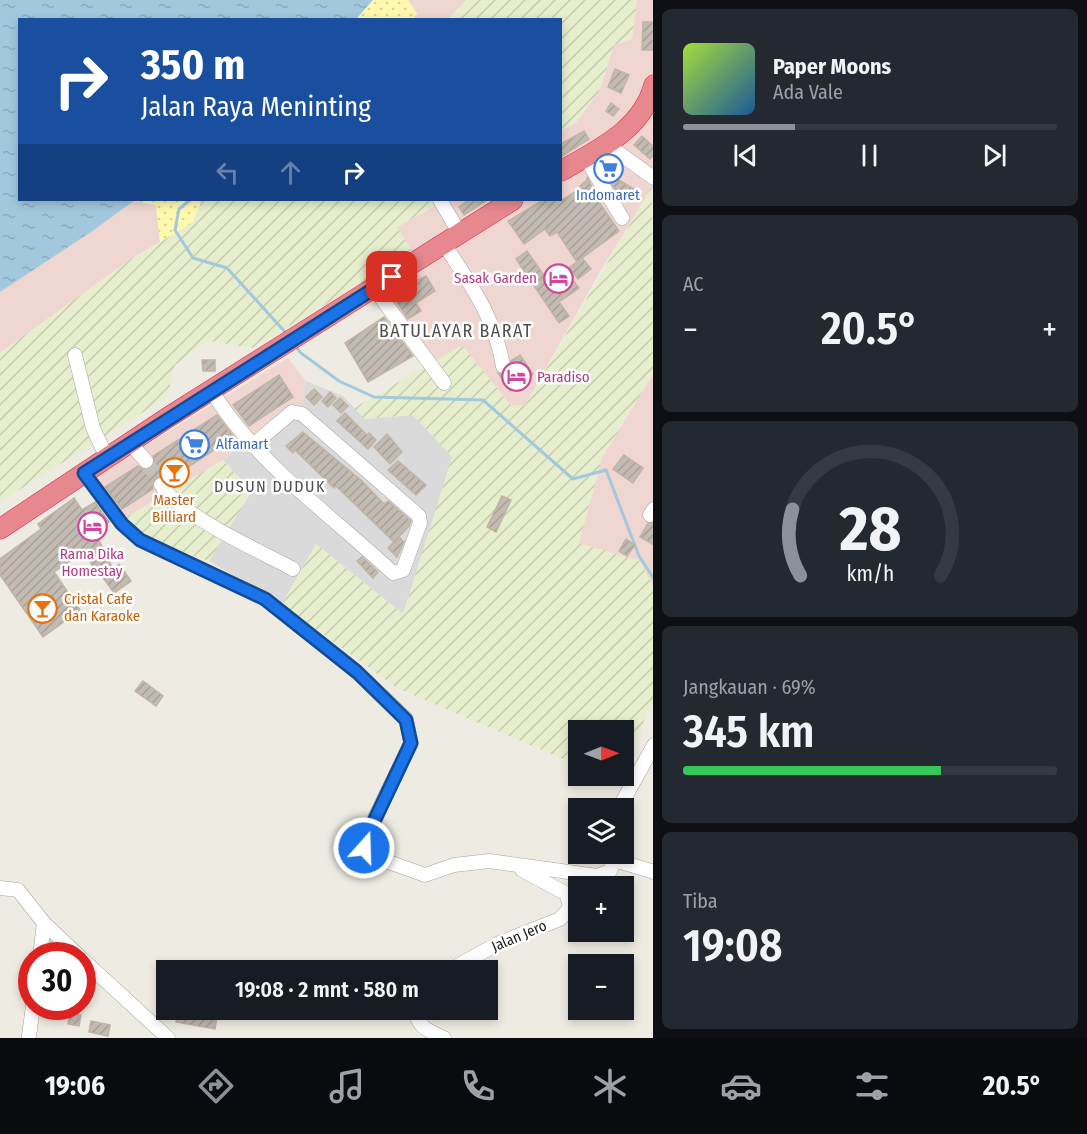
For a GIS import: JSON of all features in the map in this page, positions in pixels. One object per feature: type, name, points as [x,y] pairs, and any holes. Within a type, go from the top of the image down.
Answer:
[{"type":"highway","points":[[562,170],[606,144],[639,118],[653,88]]},
{"type":"highway","points":[[0,529],[211,390],[511,201]]},
{"type":"street","points":[[606,144],[653,177]]},
{"type":"street","points":[[585,157],[622,218]]},
{"type":"street","points":[[440,201],[452,239],[488,313],[499,342],[503,366]]},
{"type":"street","points":[[374,288],[444,382]]},
{"type":"street","points":[[75,355],[93,428],[107,458]]},
{"type":"street","points":[[211,390],[228,418],[252,446],[393,573],[400,574],[420,523],[419,516],[302,414],[292,412],[252,446]]},
{"type":"street","points":[[130,443],[146,461]]},
{"type":"street","points":[[84,473],[122,524],[140,540],[265,599],[357,672],[406,720],[411,743],[368,834],[364,848],[369,855],[425,875],[454,865],[489,861],[597,876],[610,871],[612,864]]},
{"type":"street","points":[[161,485],[178,503],[197,516],[293,569]]},
{"type":"street","points":[[625,798],[653,747]]},
{"type":"street","name":"Jalan Jero","points":[[468,960],[497,944],[560,919],[570,908],[567,894],[510,864]]},
{"type":"street","points":[[633,864],[653,872]]},
{"type":"street","points":[[2,883],[18,890],[44,923],[64,942]]},
{"type":"street","points":[[42,942],[44,923]]},
{"type":"street","points":[[96,972],[168,1038]]},
{"type":"street","points":[[29,1036],[31,1020]]},
{"type":"street","points":[[418,1020],[424,1028],[444,1038]]},
{"type":"shaded area","points":[[408,0],[467,0],[449,18],[414,18],[417,13]]},
{"type":"shaded area","points":[[637,0],[653,0],[653,187],[601,270],[525,405],[511,406],[462,346],[432,363],[369,278],[413,253],[397,227],[444,201],[562,201],[562,130],[576,122],[599,92],[614,45],[632,39]]},
{"type":"shaded area","points":[[133,201],[156,205],[160,242],[131,259],[0,353],[0,292],[94,230]]},
{"type":"shaded area","points":[[288,358],[306,381],[302,403],[223,460],[122,520],[94,477]]},
{"type":"shaded area","points":[[653,374],[653,586],[639,561],[579,543],[602,458]]},
{"type":"shaded area","points":[[306,381],[343,396],[365,419],[413,415],[453,457],[403,614],[316,544],[282,604],[209,561],[251,491],[223,460],[302,403]]},
{"type":"green space","points":[[467,0],[637,0],[632,39],[614,45],[599,92],[576,122],[562,130],[562,18],[448,18]]},
{"type":"green space","points":[[652,186],[653,374],[602,458],[579,543],[640,561],[653,586],[653,703],[634,741],[634,720],[568,720],[568,761],[397,688],[282,604],[316,544],[403,614],[452,457],[413,415],[365,419],[354,408],[462,345],[511,406],[525,405]]},
{"type":"green space","points":[[202,201],[442,201],[397,227],[413,253],[252,348],[209,341],[175,365],[167,397],[0,502],[0,353],[131,259],[192,223]]},
{"type":"green space","points":[[223,460],[252,491],[209,561],[150,541],[122,520]]},
{"type":"sand","points":[[373,0],[408,0],[417,14],[414,18],[358,18]]},
{"type":"sand","points":[[133,201],[202,201],[192,223],[160,242],[156,205]]},
{"type":"water","points":[[0,0],[373,0],[357,18],[18,18],[18,201],[134,201],[0,292]]},
{"type":"building","points":[[643,22],[653,22],[653,50],[642,50]]},
{"type":"building","points":[[615,69],[629,75],[621,93],[608,87]]},
{"type":"building","points":[[611,103],[619,109],[613,116],[606,111]]},
{"type":"building","points":[[584,131],[589,139],[562,156],[562,143]]},
{"type":"building","points":[[642,136],[653,146],[653,155],[650,159],[634,145]]},
{"type":"building","points":[[610,158],[618,164],[607,173],[634,189],[628,199],[617,193],[601,165]]},
{"type":"building","points":[[587,177],[601,205],[619,231],[582,258],[591,269],[578,279],[569,268],[577,262],[557,232],[550,236],[545,229],[524,244],[508,221],[541,201],[562,201],[582,188],[580,186],[587,180]]},
{"type":"building","points":[[468,201],[485,201],[464,215],[459,207]]},
{"type":"building","points":[[527,251],[555,291],[572,279],[579,288],[559,302],[569,316],[559,323],[516,259]]},
{"type":"building","points":[[426,276],[435,291],[416,303],[421,311],[408,319],[391,293]]},
{"type":"building","points":[[384,317],[413,356],[368,382],[345,343]]},
{"type":"building","points":[[520,355],[533,374],[510,391],[498,373],[509,373],[511,361]]},
{"type":"building","points":[[202,360],[215,360],[215,371],[203,371]]},
{"type":"building","points":[[279,375],[293,397],[249,426],[233,405]]},
{"type":"building","points":[[314,389],[322,397],[314,405],[306,397]]},
{"type":"building","points":[[330,392],[336,398],[328,407],[322,401]]},
{"type":"building","points":[[340,398],[348,406],[341,413],[333,405]]},
{"type":"building","points":[[345,413],[367,435],[369,433],[376,440],[368,449],[337,421]]},
{"type":"building","points":[[217,415],[234,437],[168,480],[163,476],[156,478],[152,483],[153,489],[122,509],[105,487],[138,466],[144,470],[152,468],[155,463],[153,456]]},
{"type":"building","points":[[303,432],[362,481],[384,504],[388,501],[411,521],[394,542],[336,486],[334,488],[295,450],[293,453],[286,446]]},
{"type":"building","points":[[387,434],[402,452],[390,464],[374,447]]},
{"type":"building","points":[[624,455],[643,468],[633,483],[613,469]]},
{"type":"building","points":[[398,461],[426,485],[416,495],[388,470]]},
{"type":"building","points":[[502,496],[511,500],[496,532],[487,527]]},
{"type":"building","points":[[74,498],[82,510],[95,502],[109,522],[94,530],[113,569],[119,564],[131,581],[114,593],[99,572],[96,573],[85,551],[54,572],[80,610],[43,637],[0,575],[0,559],[41,529],[38,524]]},
{"type":"building","points":[[648,523],[653,523],[653,544],[640,537]]},
{"type":"building","points":[[399,537],[404,542],[397,557],[388,548]]},
{"type":"building","points":[[626,539],[635,545],[627,556],[619,551]]},
{"type":"building","points":[[362,557],[378,572],[373,578],[357,561]]},
{"type":"building","points":[[143,681],[163,696],[156,706],[135,691]]},
{"type":"building","points":[[69,1020],[80,1020],[79,1026],[68,1024]]},
{"type":"building","points":[[176,1020],[216,1020],[215,1029],[176,1022]]},
{"type":"building","points":[[91,1021],[110,1025],[108,1036],[89,1032]]},
{"type":"waterway","points":[[189,201],[179,209],[175,230],[193,258],[227,268],[286,333]]},
{"type":"waterway","points":[[295,346],[339,381],[374,397],[483,400],[573,479],[606,470],[639,556],[653,577]]},
{"type":"tunnel","points":[[146,461],[161,485]]},
{"type":"place","name":"Indomaret","points":[[608,168]]},
{"type":"place","name":"Sasak Garden","points":[[558,278]]},
{"type":"place","name":"Paradiso","points":[[516,377]]},
{"type":"place","name":"Alfamart","points":[[195,444]]},
{"type":"place","name":"Master Billiard","points":[[174,473]]},
{"type":"place","name":"Rama Dika Homestay","points":[[92,527]]},
{"type":"place","name":"Cristal Cafe dan Karaoke","points":[[43,608]]},
{"type":"district","name":"BATULAYAR BARAT","points":[[456,331]]},
{"type":"district","name":"DUSUN DUDUK","points":[[270,486]]},
{"type":"route","points":[[364,848],[368,834],[411,743],[406,720],[357,672],[265,599],[140,540],[122,524],[84,473],[167,418],[392,277]]}]
